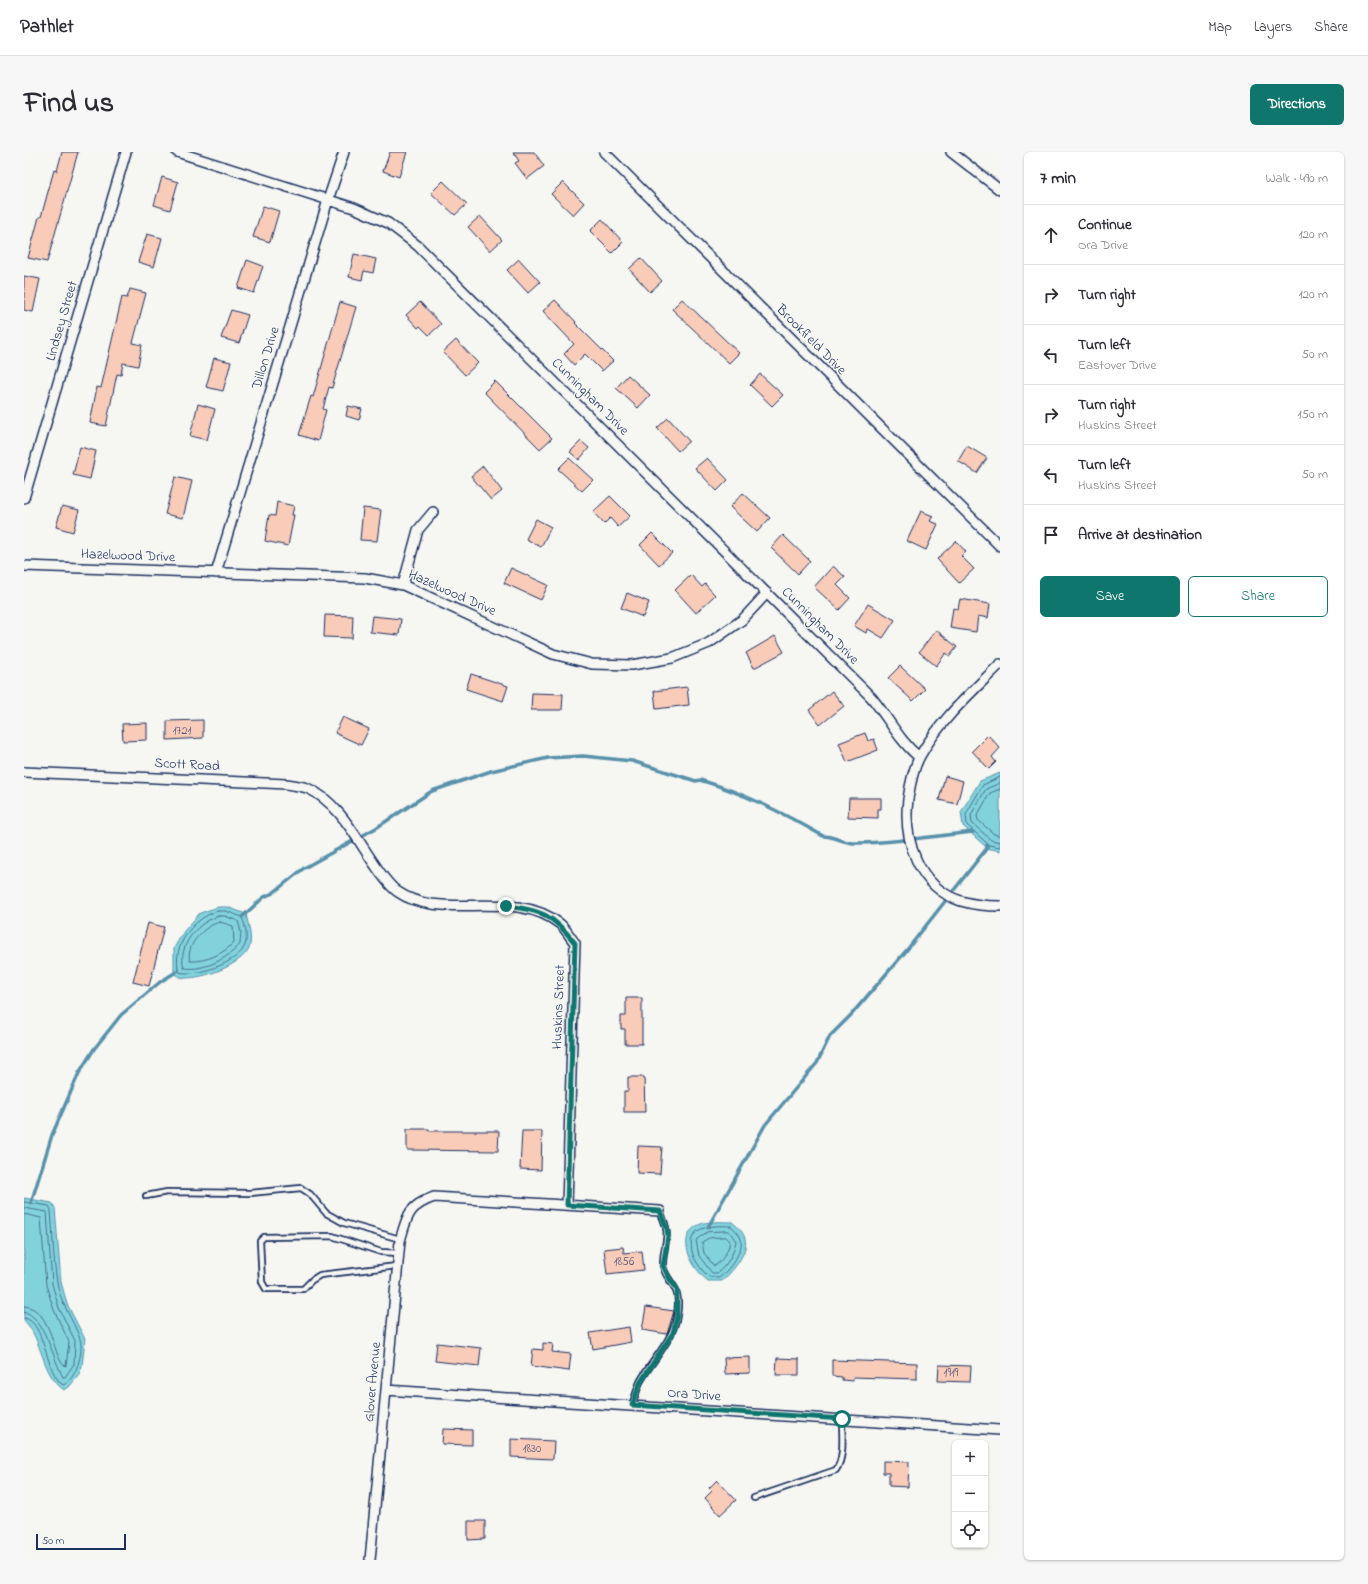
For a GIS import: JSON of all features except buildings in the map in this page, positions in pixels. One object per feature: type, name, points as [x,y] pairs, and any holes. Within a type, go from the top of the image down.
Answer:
[{"type":"street","name":"Lindsey Street","points":[[24,498],[126,152]]},
{"type":"street","name":"Cunningham Drive","points":[[177,152],[354,208],[388,223],[418,246],[871,697],[885,714],[906,747],[919,757]]},
{"type":"street","name":"Dillon Drive","points":[[216,573],[328,200],[344,152]]},
{"type":"street","name":"Brookfield Drive","points":[[604,152],[1000,546]]},
{"type":"street","points":[[951,152],[1000,190]]},
{"type":"street","points":[[403,584],[418,530],[433,512]]},
{"type":"street","name":"Hazelwood Drive","points":[[24,566],[364,578],[403,584],[553,654],[592,664],[632,665],[672,658],[709,643],[742,620],[767,593]]},
{"type":"street","points":[[1000,664],[941,724],[919,757],[911,783],[906,819],[909,846],[920,869],[938,888],[960,900],[985,906],[1000,906]]},
{"type":"street","name":"Scott Road","points":[[24,772],[286,784],[306,788],[318,794],[339,813]]},
{"type":"street","name":"Huskins Street","points":[[339,813],[385,879],[398,892],[414,901],[433,904],[506,906],[540,912],[560,924],[575,943],[567,1205]]},
{"type":"street","name":"Glover Avenue","points":[[370,1560],[400,1239],[405,1220],[412,1209],[419,1202],[434,1197],[567,1205]]},
{"type":"street","points":[[567,1205],[660,1211]]},
{"type":"street","name":"Ora Drive","points":[[386,1390],[1000,1430]]},
{"type":"lane","points":[[146,1196],[167,1192],[250,1193],[301,1188],[310,1194],[326,1213],[344,1223],[400,1239]]},
{"type":"lane","points":[[632,1405],[640,1383],[673,1333],[677,1316],[677,1289],[663,1266],[668,1236],[660,1211]]},
{"type":"lane","points":[[398,1266],[320,1275],[302,1289],[266,1289],[262,1282],[260,1241],[264,1237],[332,1236],[381,1252],[399,1253]]},
{"type":"lane","points":[[754,1498],[836,1470],[840,1465],[842,1419]]},
{"type":"water","points":[[1000,773],[1000,851],[987,848],[963,826],[961,812],[980,781]]},
{"type":"water","points":[[218,907],[227,907],[246,914],[250,935],[249,948],[238,960],[221,970],[202,976],[186,978],[174,974],[174,948],[184,931],[200,913]]},
{"type":"water","points":[[24,1198],[52,1203],[55,1208],[61,1282],[67,1304],[85,1339],[82,1366],[79,1375],[69,1387],[64,1390],[56,1383],[51,1375],[35,1337],[24,1320]]},
{"type":"water","points":[[732,1222],[740,1229],[745,1239],[746,1244],[742,1256],[730,1273],[722,1281],[708,1281],[696,1268],[691,1259],[687,1242],[689,1234],[694,1228],[704,1223]]},
{"type":"waterway","points":[[242,917],[264,897],[273,893],[304,868],[376,828],[432,791],[491,771],[548,758],[583,756],[632,761],[696,781],[700,780],[716,785],[763,804],[823,836],[853,843],[883,842],[973,832]]},
{"type":"waterway","points":[[708,1227],[765,1125],[817,1063],[830,1036],[851,1015],[906,951],[987,848],[987,845]]},
{"type":"waterway","points":[[31,1203],[52,1135],[79,1073],[94,1049],[121,1015],[160,982],[176,972]]},
{"type":"route","points":[[506,906],[540,912],[560,924],[575,943],[567,1205],[660,1211],[667,1229],[668,1236],[663,1266],[665,1272],[677,1289],[677,1316],[673,1333],[651,1364],[640,1383],[632,1405],[842,1419]]}]
